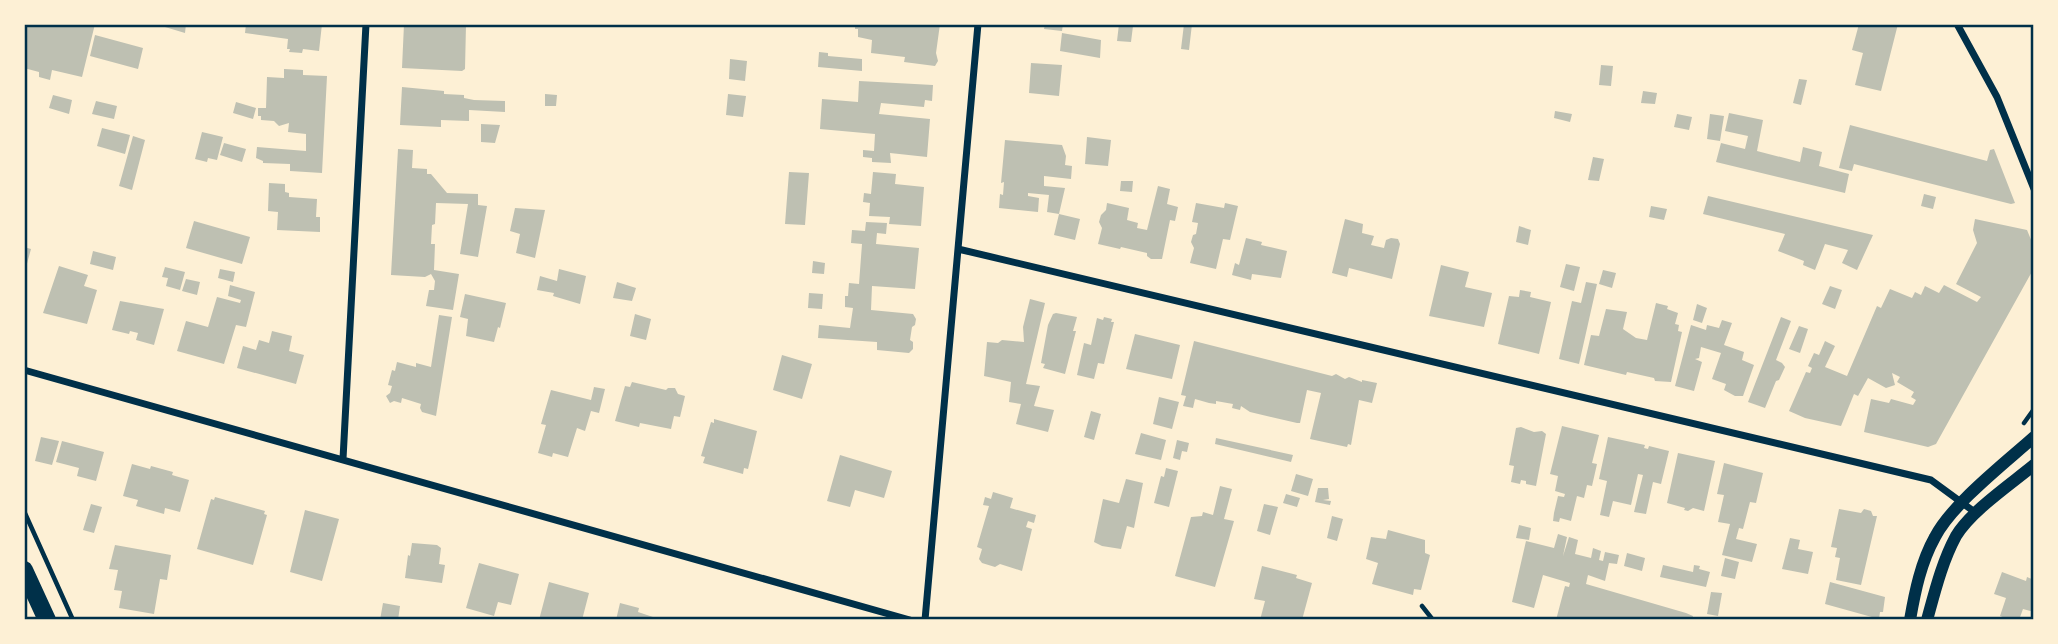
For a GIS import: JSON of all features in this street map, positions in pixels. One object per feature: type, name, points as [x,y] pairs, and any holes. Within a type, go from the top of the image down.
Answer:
[{"type":"main road","points":[[24,570],[47,620]]},
{"type":"street","points":[[343,459],[366,24]]},
{"type":"street","points":[[925,620],[978,24]]},
{"type":"street","points":[[1957,24],[1997,96],[2034,189]]},
{"type":"street","points":[[958,249],[1931,480],[1977,514]]},
{"type":"street","points":[[24,370],[910,620]]},
{"type":"street","points":[[1910,620],[1917,580],[1934,537],[1950,514],[2034,437]]},
{"type":"street","points":[[1927,620],[1944,562],[1958,533],[2034,465]]},
{"type":"path","points":[[24,511],[74,620]]},
{"type":"path","points":[[1422,606],[1433,620]]},
{"type":"building","points":[[24,24],[95,24],[82,77],[52,70],[50,80],[39,77],[39,72],[24,68]]},
{"type":"building","points":[[155,24],[186,24],[185,33]]},
{"type":"building","points":[[246,24],[322,24],[319,51],[303,49],[302,53],[289,52],[288,39],[245,33]]},
{"type":"building","points":[[404,24],[466,25],[465,69],[402,68]]},
{"type":"building","points":[[855,24],[940,24],[936,53],[938,61],[935,66],[904,62],[905,57],[871,53],[872,40],[858,37]]},
{"type":"building","points":[[1045,24],[1063,24],[1062,31],[1044,29]]},
{"type":"building","points":[[1119,24],[1133,26],[1131,42],[1117,41]]},
{"type":"building","points":[[1184,24],[1192,24],[1189,50],[1181,49]]},
{"type":"building","points":[[1859,24],[1898,24],[1881,91],[1855,85],[1863,53],[1852,50]]},
{"type":"building","points":[[1062,33],[1101,40],[1100,58],[1060,51]]},
{"type":"building","points":[[95,35],[143,48],[138,69],[90,56]]},
{"type":"building","points":[[819,52],[828,53],[828,56],[862,59],[862,71],[818,67]]},
{"type":"building","points":[[730,59],[747,61],[745,81],[729,79]]},
{"type":"building","points":[[1031,63],[1062,65],[1059,96],[1029,93]]},
{"type":"building","points":[[1601,65],[1613,66],[1611,86],[1599,85]]},
{"type":"building","points":[[284,69],[303,70],[303,75],[327,76],[322,173],[290,171],[290,164],[263,163],[256,158],[257,147],[306,151],[306,134],[288,132],[289,123],[279,126],[274,121],[261,120],[261,116],[258,116],[258,108],[266,108],[267,77],[284,78]]},
{"type":"building","points":[[1799,79],[1807,80],[1801,105],[1793,103]]},
{"type":"building","points":[[859,81],[933,85],[932,101],[925,100],[924,107],[881,103],[879,114],[930,119],[927,157],[890,153],[891,163],[872,162],[872,158],[863,157],[863,150],[874,151],[875,134],[820,129],[822,99],[858,102]]},
{"type":"building","points":[[402,87],[444,91],[444,94],[464,95],[464,98],[474,100],[505,101],[505,112],[469,110],[469,121],[441,120],[441,127],[400,125]]},
{"type":"building","points":[[1643,91],[1657,93],[1655,104],[1641,103]]},
{"type":"building","points":[[545,94],[557,95],[556,106],[545,106]]},
{"type":"building","points":[[728,94],[746,96],[743,117],[726,115]]},
{"type":"building","points":[[53,95],[72,100],[69,114],[49,108]]},
{"type":"building","points":[[96,101],[117,106],[114,119],[92,114]]},
{"type":"building","points":[[236,102],[256,108],[253,119],[233,113]]},
{"type":"building","points":[[1555,111],[1572,114],[1570,122],[1554,118]]},
{"type":"building","points":[[1729,113],[1763,120],[1757,151],[1800,162],[1803,147],[1822,152],[1819,166],[1849,174],[1845,193],[1716,162],[1721,143],[1745,149],[1748,136],[1725,131]]},
{"type":"building","points":[[1677,114],[1692,117],[1689,130],[1674,127]]},
{"type":"building","points":[[1710,114],[1724,116],[1720,141],[1707,139]]},
{"type":"building","points":[[481,124],[500,125],[495,143],[481,142]]},
{"type":"building","points":[[1850,125],[1987,161],[1990,150],[1994,149],[2015,203],[1854,164],[1852,171],[1839,168]]},
{"type":"building","points":[[102,128],[130,135],[125,154],[97,146]]},
{"type":"building","points":[[202,132],[223,137],[217,160],[208,158],[207,162],[195,159]]},
{"type":"building","points":[[133,136],[145,140],[132,190],[119,186]]},
{"type":"building","points":[[1087,137],[1111,140],[1108,166],[1085,164]]},
{"type":"building","points":[[1005,140],[1062,145],[1066,156],[1065,165],[1072,166],[1071,179],[1044,176],[1044,186],[1065,188],[1059,214],[1047,212],[1049,195],[1028,193],[1028,196],[1039,198],[1038,212],[999,208],[1000,194],[1003,195],[1004,182],[1001,183]]},
{"type":"building","points":[[224,143],[246,149],[242,162],[220,155]]},
{"type":"building","points":[[398,149],[413,150],[412,168],[427,169],[427,174],[431,174],[447,193],[478,194],[478,205],[487,206],[478,257],[460,254],[468,204],[436,203],[431,244],[435,244],[434,270],[459,274],[453,310],[426,306],[429,290],[434,290],[435,281],[431,274],[425,277],[391,275]]},
{"type":"building","points":[[1593,157],[1604,159],[1599,181],[1588,180]]},
{"type":"building","points":[[789,172],[809,173],[805,225],[785,224]]},
{"type":"building","points":[[873,172],[896,174],[895,184],[924,187],[921,226],[889,224],[890,217],[869,216],[870,203],[863,202],[864,193],[871,194]]},
{"type":"building","points":[[1121,181],[1133,181],[1132,192],[1120,191]]},
{"type":"building","points":[[269,183],[285,184],[285,192],[289,193],[289,197],[317,199],[316,217],[320,217],[320,232],[277,230],[278,212],[268,211]]},
{"type":"building","points":[[1158,186],[1170,189],[1167,204],[1178,207],[1175,221],[1170,220],[1162,259],[1151,259],[1147,253],[1098,244],[1102,228],[1099,222],[1107,203],[1129,208],[1127,220],[1138,223],[1137,228],[1147,230]]},
{"type":"building","points":[[1924,194],[1936,197],[1933,209],[1921,206]]},
{"type":"building","points":[[1708,196],[1873,235],[1857,270],[1842,263],[1848,250],[1825,244],[1815,270],[1803,265],[1804,261],[1778,251],[1785,234],[1703,214]]},
{"type":"building","points":[[1196,203],[1224,208],[1225,203],[1238,206],[1230,240],[1223,239],[1216,269],[1190,263],[1194,248],[1191,242],[1198,223],[1192,222]]},
{"type":"building","points":[[1651,206],[1667,209],[1664,220],[1649,217]]},
{"type":"building","points":[[515,208],[545,210],[535,258],[516,253],[520,234],[510,231]]},
{"type":"building","points":[[1059,214],[1080,219],[1075,240],[1054,235]]},
{"type":"building","points":[[1345,219],[1363,224],[1362,233],[1374,236],[1371,245],[1384,248],[1386,240],[1398,239],[1400,244],[1392,279],[1349,268],[1347,277],[1332,273]]},
{"type":"building","points":[[1975,219],[2027,230],[2034,247],[2034,268],[1936,444],[1928,447],[1864,432],[1871,399],[1889,403],[1891,399],[1913,405],[1916,400],[1911,397],[1914,392],[1897,382],[1900,377],[1892,373],[1895,385],[1886,388],[1868,378],[1858,396],[1854,394],[1841,426],[1805,418],[1789,411],[1806,372],[1810,373],[1812,368],[1808,366],[1814,353],[1819,355],[1825,341],[1835,346],[1825,367],[1847,376],[1877,306],[1881,308],[1890,289],[1912,298],[1915,292],[1921,295],[1925,286],[1939,293],[1944,285],[1977,302],[1981,297],[1956,284],[1977,243],[1973,230]]},
{"type":"building","points":[[194,221],[250,237],[242,264],[186,248]]},
{"type":"building","points":[[866,222],[887,223],[886,234],[877,233],[876,244],[919,248],[915,289],[872,286],[871,310],[913,314],[916,319],[910,340],[913,342],[913,349],[909,353],[877,350],[877,342],[818,338],[819,325],[850,328],[853,308],[845,307],[845,296],[848,296],[849,283],[859,284],[862,244],[851,243],[852,230],[865,231]]},
{"type":"building","points":[[1519,226],[1531,230],[1528,245],[1516,242]]},
{"type":"building","points":[[1246,238],[1262,242],[1261,245],[1287,251],[1281,278],[1252,274],[1251,280],[1232,275],[1235,263],[1239,265]]},
{"type":"building","points":[[24,247],[31,249],[25,271],[24,271]]},
{"type":"building","points":[[93,251],[116,257],[113,270],[90,264]]},
{"type":"building","points":[[813,261],[825,263],[824,274],[812,273]]},
{"type":"building","points":[[1566,264],[1580,267],[1574,291],[1560,287]]},
{"type":"building","points":[[1441,265],[1469,272],[1465,287],[1492,293],[1484,327],[1429,316]]},
{"type":"building","points":[[59,266],[88,275],[84,286],[97,290],[87,324],[43,313]]},
{"type":"building","points":[[165,267],[185,272],[180,290],[166,286],[168,278],[162,277]]},
{"type":"building","points":[[220,269],[235,272],[233,282],[218,278]]},
{"type":"building","points":[[559,269],[586,276],[580,304],[553,296],[554,293],[537,290],[540,276],[557,281]]},
{"type":"building","points":[[1603,270],[1616,273],[1612,288],[1599,284]]},
{"type":"building","points":[[186,279],[200,282],[197,295],[182,291]]},
{"type":"building","points":[[617,282],[636,288],[632,301],[613,298]]},
{"type":"building","points":[[1586,282],[1597,284],[1579,364],[1559,359],[1572,301],[1581,303]]},
{"type":"building","points":[[230,285],[255,292],[246,327],[236,325],[224,364],[177,351],[186,321],[208,327],[217,297],[240,303],[241,300],[228,296]]},
{"type":"building","points":[[1830,286],[1842,290],[1835,309],[1822,304]]},
{"type":"building","points":[[1520,290],[1531,292],[1530,297],[1551,302],[1539,354],[1498,344],[1509,296],[1519,297]]},
{"type":"building","points":[[809,293],[823,294],[822,309],[808,308]]},
{"type":"building","points":[[465,294],[506,303],[494,342],[466,336],[468,319],[460,317]]},
{"type":"building","points":[[1030,299],[1045,303],[1026,384],[1040,386],[1034,406],[1054,410],[1048,432],[1016,424],[1021,404],[1009,402],[1011,382],[984,376],[987,342],[1024,342],[1023,327]]},
{"type":"building","points":[[120,301],[164,309],[154,345],[136,340],[138,333],[112,330]]},
{"type":"building","points":[[1656,303],[1668,306],[1667,309],[1678,313],[1675,324],[1679,325],[1678,331],[1682,332],[1671,382],[1584,365],[1591,335],[1599,336],[1606,309],[1627,312],[1623,329],[1636,338],[1647,340]]},
{"type":"building","points":[[1697,304],[1707,308],[1702,323],[1693,320]]},
{"type":"building","points":[[1056,313],[1077,317],[1065,374],[1043,368],[1045,364],[1041,363],[1048,325]]},
{"type":"building","points":[[635,314],[651,319],[646,340],[630,336]]},
{"type":"building","points":[[439,315],[452,317],[436,416],[422,412],[421,404],[402,398],[401,403],[390,403],[386,396],[390,393],[392,386],[388,385],[397,362],[416,367],[416,363],[431,367]]},
{"type":"building","points":[[1104,317],[1114,322],[1104,364],[1098,363],[1094,379],[1077,375],[1084,343],[1091,345],[1097,318],[1103,320]]},
{"type":"building","points":[[1781,317],[1791,321],[1776,360],[1785,367],[1765,408],[1748,402]]},
{"type":"building","points":[[1722,320],[1732,323],[1724,345],[1744,352],[1742,360],[1754,365],[1743,396],[1735,396],[1724,390],[1726,384],[1712,379],[1721,353],[1701,347],[1699,358],[1695,359],[1702,362],[1694,391],[1675,386],[1691,325],[1706,330],[1707,325],[1719,328]]},
{"type":"building","points":[[1799,326],[1808,329],[1800,353],[1789,349]]},
{"type":"building","points":[[272,331],[292,336],[289,351],[304,355],[296,384],[237,368],[243,346],[256,350],[259,340],[269,343]]},
{"type":"building","points":[[1135,334],[1180,345],[1172,379],[1126,369]]},
{"type":"building","points":[[1194,341],[1332,376],[1336,374],[1345,379],[1349,377],[1362,382],[1377,383],[1372,403],[1359,400],[1351,445],[1348,444],[1347,447],[1310,439],[1321,393],[1307,390],[1300,423],[1250,412],[1241,406],[1240,410],[1232,408],[1233,404],[1216,401],[1216,404],[1195,399],[1193,408],[1183,406],[1186,396],[1181,395]]},
{"type":"building","points":[[782,355],[812,364],[802,399],[773,390]]},
{"type":"building","points":[[632,382],[666,390],[675,388],[678,394],[685,396],[680,417],[674,416],[671,429],[640,423],[639,427],[615,421],[625,386],[630,387]]},
{"type":"building","points":[[594,387],[605,389],[599,413],[591,411],[585,431],[577,428],[568,457],[553,453],[552,457],[538,453],[546,425],[541,424],[551,390],[591,400]]},
{"type":"building","points":[[1159,397],[1179,402],[1172,429],[1153,424]]},
{"type":"building","points":[[1091,411],[1101,414],[1094,440],[1084,437]]},
{"type":"building","points":[[714,419],[757,431],[748,469],[744,468],[743,474],[703,463],[705,457],[701,456]]},
{"type":"building","points":[[1562,426],[1599,435],[1592,463],[1597,464],[1592,486],[1587,485],[1584,498],[1577,496],[1571,521],[1560,518],[1559,522],[1553,521],[1554,513],[1558,496],[1564,497],[1565,494],[1555,491],[1558,476],[1550,474]]},
{"type":"building","points":[[1516,428],[1546,434],[1536,486],[1521,480],[1520,484],[1511,482],[1514,466],[1509,465]]},
{"type":"building","points":[[1141,433],[1166,440],[1161,460],[1135,454]]},
{"type":"building","points":[[41,437],[59,441],[52,465],[35,461]]},
{"type":"building","points":[[1608,437],[1645,445],[1644,448],[1648,449],[1649,446],[1669,451],[1661,484],[1653,482],[1646,514],[1634,512],[1643,475],[1638,474],[1631,505],[1613,501],[1609,517],[1600,515],[1607,481],[1599,479]]},
{"type":"building","points":[[1216,438],[1293,455],[1291,462],[1215,444]]},
{"type":"building","points":[[1177,440],[1189,443],[1187,452],[1182,451],[1180,460],[1173,458]]},
{"type":"building","points":[[62,441],[104,452],[96,481],[77,476],[79,468],[56,462]]},
{"type":"building","points":[[1678,453],[1715,461],[1704,511],[1693,508],[1688,511],[1667,503]]},
{"type":"building","points":[[840,455],[892,471],[884,498],[855,490],[850,507],[827,501]]},
{"type":"building","points":[[1724,463],[1763,473],[1756,503],[1750,502],[1743,529],[1739,528],[1736,539],[1757,544],[1752,562],[1722,555],[1730,524],[1718,522],[1724,495],[1717,494]]},
{"type":"building","points":[[132,464],[173,472],[172,475],[189,480],[180,512],[165,508],[164,514],[136,506],[138,500],[123,496]]},
{"type":"building","points":[[1166,468],[1178,471],[1169,507],[1154,503],[1161,476],[1164,477]]},
{"type":"building","points":[[1296,474],[1313,479],[1308,496],[1291,491]]},
{"type":"building","points":[[1126,479],[1143,483],[1134,528],[1127,526],[1121,549],[1102,546],[1094,542],[1103,499],[1119,503]]},
{"type":"building","points":[[1220,486],[1232,489],[1224,519],[1234,521],[1215,587],[1175,576],[1191,517],[1202,516],[1203,512],[1213,515]]},
{"type":"building","points":[[1318,488],[1328,488],[1329,499],[1323,500],[1331,501],[1330,505],[1315,502]]},
{"type":"building","points":[[993,492],[1013,498],[1010,508],[1036,515],[1034,523],[1028,521],[1026,527],[1032,529],[1022,571],[1000,564],[995,567],[982,563],[979,559],[982,549],[977,547],[989,506],[983,505],[985,497],[991,499]]},
{"type":"building","points":[[1286,494],[1300,498],[1297,507],[1283,503]]},
{"type":"building","points":[[215,497],[265,511],[264,514],[267,515],[253,565],[197,549],[211,499],[214,500]]},
{"type":"building","points":[[91,504],[102,507],[94,533],[83,530]]},
{"type":"building","points":[[1264,504],[1278,507],[1270,535],[1257,531]]},
{"type":"building","points":[[1839,509],[1861,513],[1864,509],[1877,516],[1861,585],[1836,580],[1840,558],[1835,557],[1837,548],[1831,547]]},
{"type":"building","points":[[305,510],[339,519],[322,581],[290,572]]},
{"type":"building","points":[[1332,516],[1343,519],[1337,541],[1327,538]]},
{"type":"building","points":[[1519,525],[1531,528],[1529,540],[1516,538]]},
{"type":"building","points":[[1388,530],[1425,540],[1425,553],[1430,555],[1421,590],[1414,589],[1413,595],[1372,584],[1378,563],[1366,559],[1371,537],[1386,539]]},
{"type":"building","points":[[1558,534],[1567,537],[1563,556],[1569,537],[1578,540],[1575,554],[1591,558],[1593,548],[1601,551],[1599,560],[1603,561],[1605,552],[1619,555],[1617,564],[1609,563],[1605,581],[1588,575],[1586,584],[1686,613],[1693,616],[1692,620],[1556,620],[1565,586],[1569,587],[1570,583],[1543,575],[1534,608],[1512,602],[1526,541],[1554,548]]},
{"type":"building","points":[[1790,538],[1800,540],[1798,549],[1813,552],[1808,574],[1782,569]]},
{"type":"building","points":[[412,543],[437,545],[441,548],[439,564],[445,565],[442,583],[405,578]]},
{"type":"building","points":[[115,545],[171,555],[167,580],[160,579],[154,614],[119,608],[122,591],[114,590],[118,570],[109,569]]},
{"type":"building","points":[[1627,553],[1645,558],[1642,571],[1624,566]]},
{"type":"building","points":[[1725,558],[1739,562],[1735,579],[1721,576]]},
{"type":"building","points":[[479,563],[519,574],[511,605],[498,602],[494,616],[466,608]]},
{"type":"building","points":[[1663,565],[1693,572],[1694,565],[1700,566],[1699,569],[1710,572],[1706,587],[1660,577]]},
{"type":"building","points":[[1262,566],[1297,575],[1296,578],[1312,583],[1302,620],[1260,620],[1265,601],[1254,599]]},
{"type":"building","points":[[2002,572],[2026,581],[2027,577],[2034,580],[2034,612],[2023,609],[2019,620],[2000,616],[2006,598],[1994,594]]},
{"type":"building","points":[[549,582],[589,593],[582,620],[539,620]]},
{"type":"building","points":[[1830,582],[1885,597],[1879,619],[1825,604]]},
{"type":"building","points":[[1711,592],[1722,593],[1718,616],[1707,614]]},
{"type":"building","points":[[383,603],[400,606],[398,620],[380,620]]},
{"type":"building","points":[[620,603],[639,608],[638,612],[653,617],[652,620],[616,620]]}]
